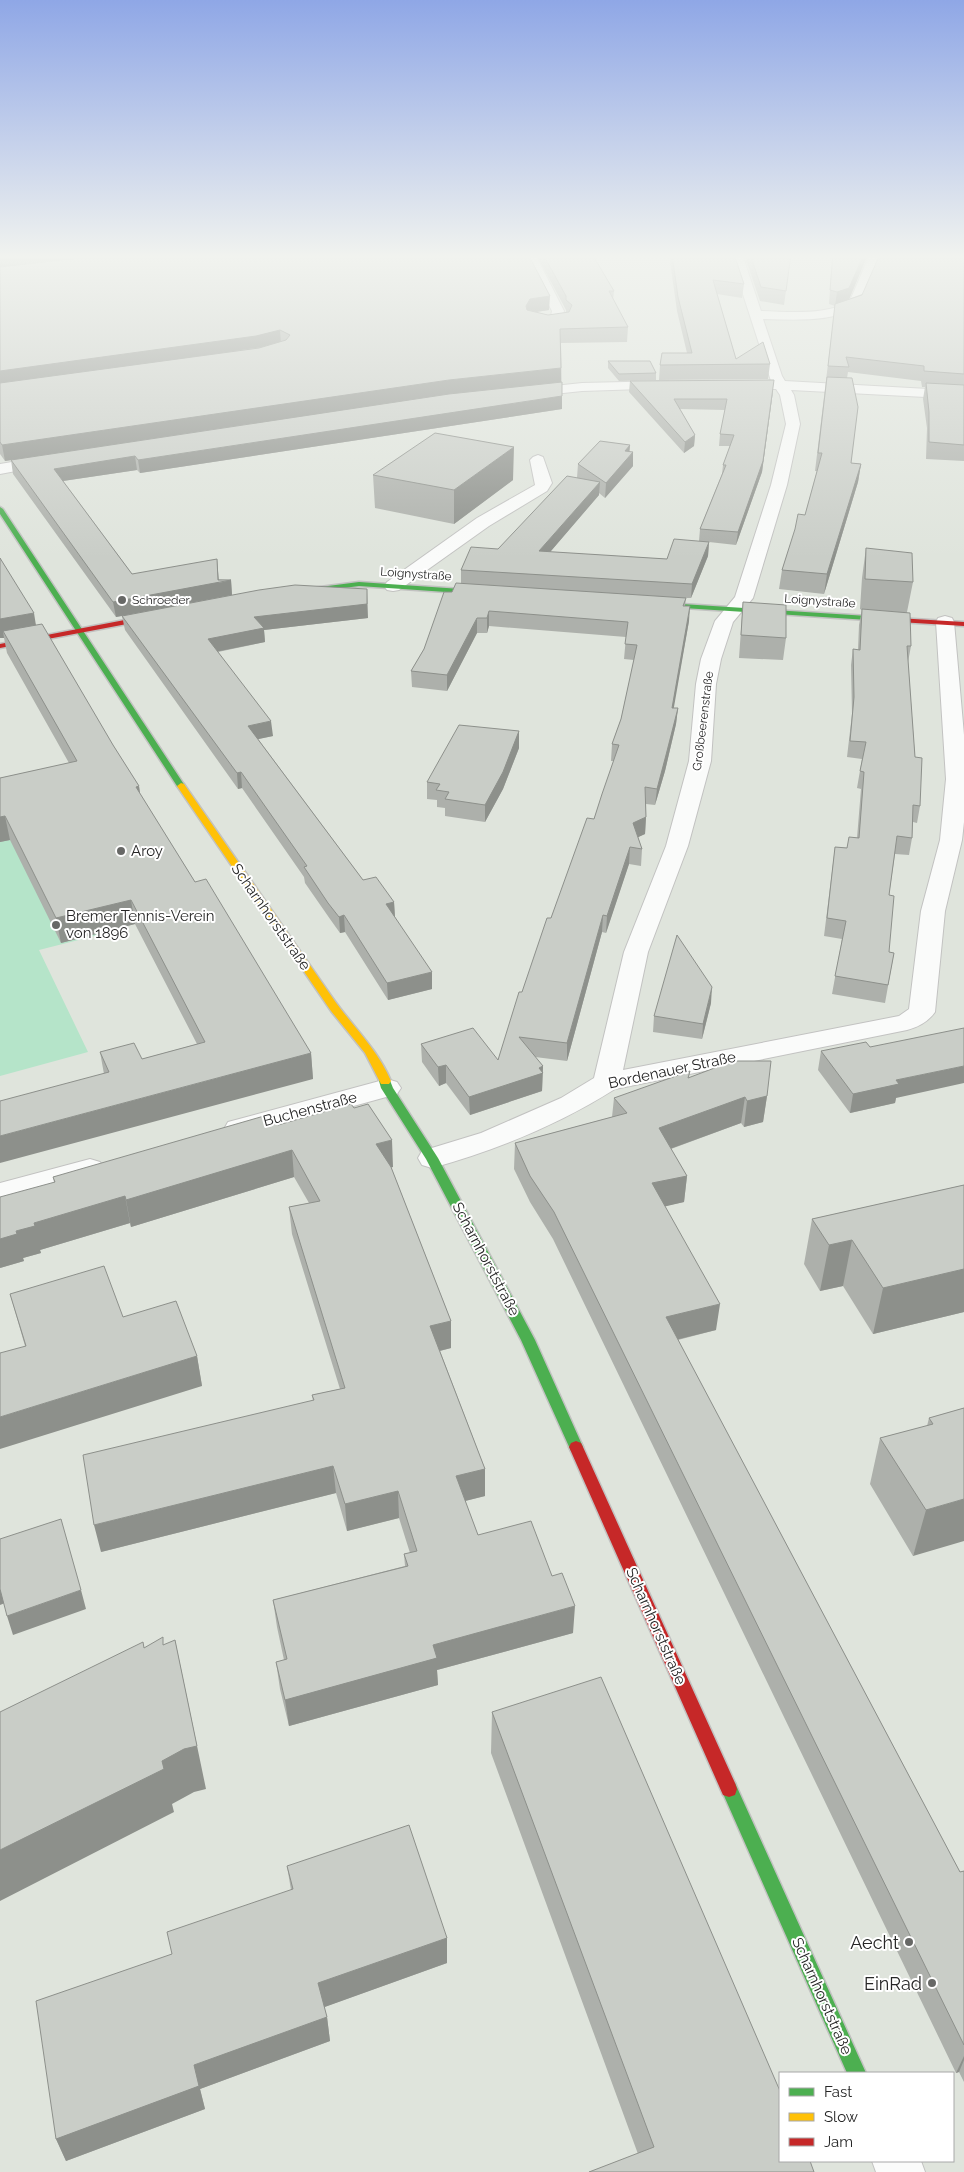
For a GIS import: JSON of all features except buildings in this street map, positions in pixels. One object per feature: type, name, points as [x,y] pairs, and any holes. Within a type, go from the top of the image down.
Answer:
[{"type":"street","name":"Großbeerenstraße","points":[[607,1082],[636,952],[676,846],[700,761],[706,684],[711,659],[724,621],[744,598],[779,484],[793,424],[787,394],[775,376],[769,355]]},
{"type":"street","points":[[508,395],[582,388],[683,385]]},
{"type":"street","points":[[722,385],[780,385],[964,395]]},
{"type":"street","points":[[0,469],[58,460]]},
{"type":"street","points":[[393,586],[483,522],[541,488],[544,483],[538,460]]},
{"type":"street","name":"Scharnhorststraße","points":[[0,509],[176,779],[334,1009],[360,1037],[379,1065],[388,1088],[432,1158],[528,1340],[857,2072]]},
{"type":"street","name":"Loignystraße","points":[[287,593],[359,584],[500,594]]},
{"type":"street","name":"Loignystraße","points":[[637,603],[954,623]]},
{"type":"street","points":[[0,646],[174,613]]},
{"type":"street","name":"Bordenauer Straße","points":[[432,1158],[491,1140],[571,1104],[607,1082],[907,1022],[922,1012],[933,911],[951,840],[957,778],[954,623]]},
{"type":"street","name":"Buchenstraße","points":[[215,1135],[388,1088]]},
{"type":"street","points":[[0,1193],[119,1161]]},
{"type":"green space","points":[[0,801],[108,920],[114,931],[39,950],[88,1052],[0,1076]]},
{"type":"traffic: fast","points":[[0,509],[181,786]]},
{"type":"traffic: fast","points":[[297,592],[359,584],[490,593]]},
{"type":"traffic: fast","points":[[653,604],[883,619]]},
{"type":"traffic: fast","points":[[385,1081],[387,1088],[432,1158],[528,1340],[576,1447]]},
{"type":"traffic: fast","points":[[729,1789],[857,2072]]},
{"type":"traffic: slow","points":[[181,786],[335,1009],[370,1052],[385,1081]]},
{"type":"traffic: jam","points":[[0,646],[161,615]]},
{"type":"traffic: jam","points":[[883,619],[964,624]]},
{"type":"traffic: jam","points":[[576,1447],[729,1789]]},
{"type":"place","name":"Schroeder","points":[[122,600]]},
{"type":"place","name":"Aroy","points":[[121,851]]},
{"type":"place","name":"Bremer Tennis-Verein von 1896","points":[[56,925]]},
{"type":"place","name":"Aecht","points":[[909,1942]]},
{"type":"place","name":"EinRad","points":[[932,1983]]}]
